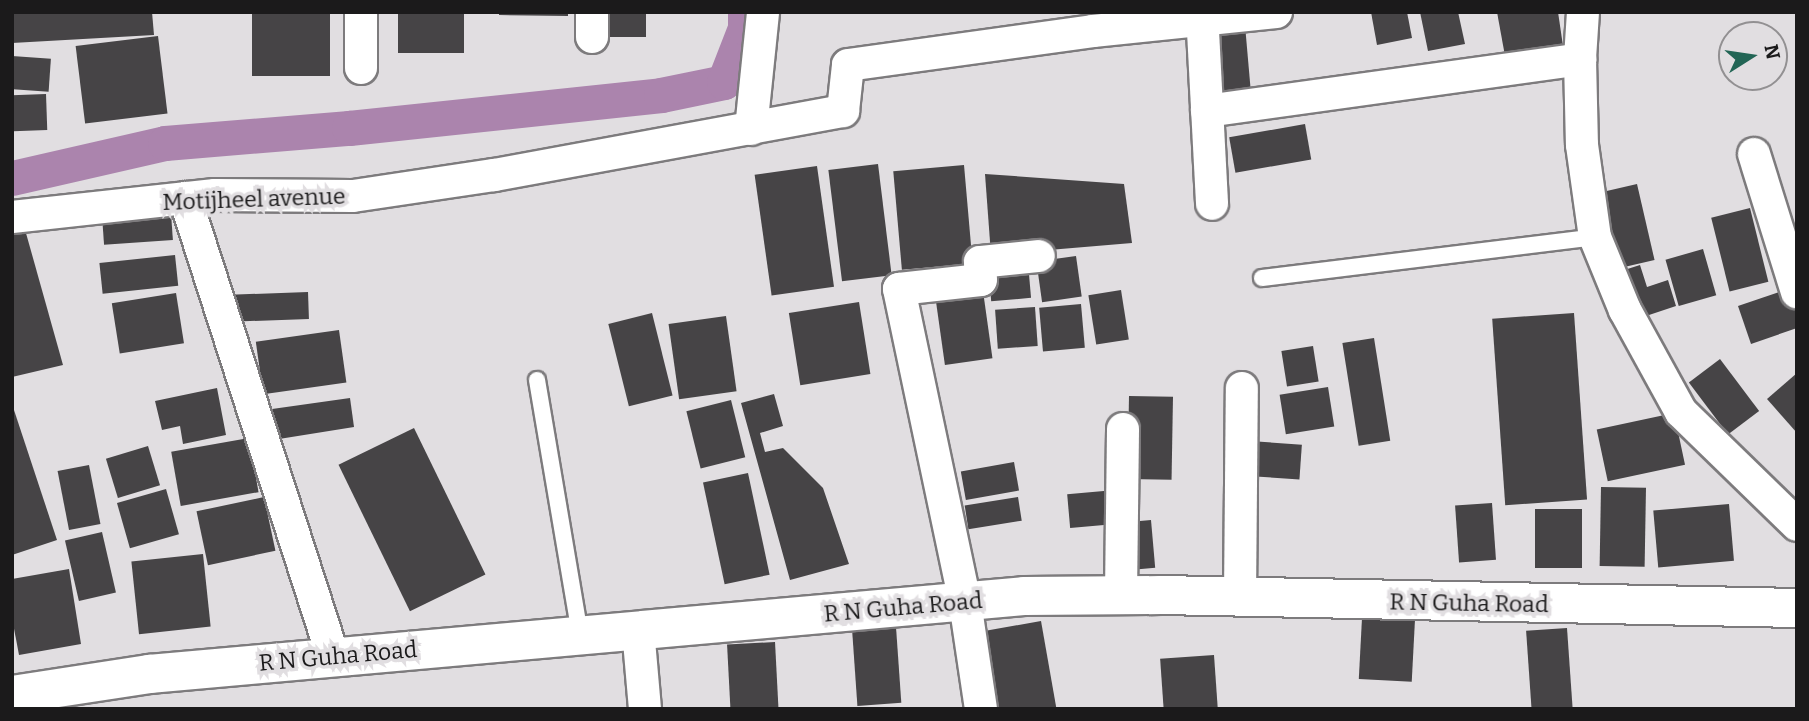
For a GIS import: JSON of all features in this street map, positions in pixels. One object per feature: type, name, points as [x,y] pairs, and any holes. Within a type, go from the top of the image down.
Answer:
[{"type":"street","points":[[361,12],[361,68]]},
{"type":"street","points":[[751,129],[763,12]]},
{"type":"street","points":[[1212,204],[1202,16],[1276,12]]},
{"type":"street","points":[[1583,12],[1580,59],[1582,145],[1595,237],[1625,310],[1681,412],[1797,525]]},
{"type":"street","name":"Motijheel avenue","points":[[12,217],[215,195],[353,196],[494,175],[843,111],[848,65],[1202,16]]},
{"type":"street","points":[[1207,111],[1580,59]]},
{"type":"street","points":[[1754,154],[1797,292]]},
{"type":"street","points":[[185,198],[334,657]]},
{"type":"street","points":[[981,709],[965,602],[899,289],[981,280],[980,262],[1039,256]]},
{"type":"street","points":[[1240,598],[1242,388]]},
{"type":"street","points":[[1121,594],[1123,429]]},
{"type":"street","name":"R N Guha Road","points":[[12,695],[149,674],[1024,596],[1121,594],[1797,608]]},
{"type":"street","points":[[638,629],[645,709]]},
{"type":"lane","points":[[1262,278],[1595,237]]},
{"type":"lane","points":[[537,380],[580,634]]},
{"type":"building","points":[[12,12],[152,12],[154,35],[12,43]]},
{"type":"building","points":[[252,12],[330,12],[330,76],[252,76]]},
{"type":"building","points":[[398,12],[464,12],[464,53],[398,53]]},
{"type":"building","points":[[499,12],[568,12],[568,16],[499,15]]},
{"type":"building","points":[[604,12],[646,12],[646,37],[604,37]]},
{"type":"building","points":[[1371,12],[1407,12],[1412,38],[1377,45]]},
{"type":"building","points":[[1420,12],[1458,12],[1465,44],[1428,51]]},
{"type":"building","points":[[1497,12],[1558,12],[1563,46],[1505,56]]},
{"type":"building","points":[[1245,25],[1251,96],[1212,99],[1206,28]]},
{"type":"building","points":[[158,36],[168,113],[85,124],[76,46]]},
{"type":"building","points":[[12,56],[51,59],[49,92],[12,89]]},
{"type":"building","points":[[46,94],[47,130],[13,131],[12,95]]},
{"type":"building","points":[[1305,124],[1311,159],[1235,173],[1229,137]]},
{"type":"building","points":[[878,164],[892,275],[842,281],[828,170]]},
{"type":"building","points":[[964,165],[973,264],[902,270],[893,171]]},
{"type":"building","points":[[817,166],[834,287],[772,296],[755,175]]},
{"type":"building","points":[[985,174],[1124,184],[1132,243],[991,255]]},
{"type":"building","points":[[1637,184],[1655,260],[1616,269],[1598,193]]},
{"type":"building","points":[[1750,208],[1768,282],[1730,291],[1711,218]]},
{"type":"building","points":[[171,213],[173,240],[104,245],[102,218]]},
{"type":"building","points":[[24,226],[63,365],[12,377],[12,229]]},
{"type":"building","points":[[1703,249],[1716,295],[1679,306],[1666,260]]},
{"type":"building","points":[[175,255],[178,286],[103,294],[99,263]]},
{"type":"building","points":[[1076,256],[1082,297],[1042,302],[1036,262]]},
{"type":"building","points":[[1028,263],[1031,298],[991,301],[988,266]]},
{"type":"building","points":[[1640,265],[1647,287],[1668,280],[1676,306],[1634,320],[1618,272]]},
{"type":"building","points":[[1791,288],[1797,306],[1797,328],[1751,344],[1738,306]]},
{"type":"building","points":[[1121,290],[1129,339],[1096,345],[1088,295]]},
{"type":"building","points":[[983,291],[992,358],[945,365],[935,298]]},
{"type":"building","points":[[308,292],[309,319],[231,322],[230,295]]},
{"type":"building","points":[[176,293],[184,343],[120,354],[112,303]]},
{"type":"building","points":[[859,302],[870,374],[800,385],[789,313]]},
{"type":"building","points":[[1081,304],[1085,348],[1043,351],[1039,308]]},
{"type":"building","points":[[1035,307],[1038,346],[998,349],[995,310]]},
{"type":"building","points":[[652,313],[673,395],[629,406],[608,324]]},
{"type":"building","points":[[1574,313],[1587,500],[1505,505],[1492,319]]},
{"type":"building","points":[[726,316],[737,391],[679,399],[669,324]]},
{"type":"building","points":[[339,330],[346,382],[263,394],[256,342]]},
{"type":"building","points":[[1374,338],[1390,441],[1359,446],[1342,343]]},
{"type":"building","points":[[1313,346],[1319,382],[1287,387],[1281,351]]},
{"type":"building","points":[[1720,359],[1759,411],[1728,434],[1689,382]]},
{"type":"building","points":[[1797,373],[1797,433],[1767,399]]},
{"type":"building","points":[[1328,387],[1334,427],[1286,434],[1280,395]]},
{"type":"building","points":[[217,388],[226,435],[183,444],[180,426],[162,430],[155,401]]},
{"type":"building","points":[[774,394],[783,426],[760,433],[765,452],[783,448],[823,488],[849,564],[790,580],[741,403]]},
{"type":"building","points":[[1129,396],[1173,397],[1172,480],[1128,479]]},
{"type":"building","points":[[350,398],[354,427],[279,439],[265,410]]},
{"type":"building","points":[[731,400],[745,457],[701,468],[686,411]]},
{"type":"building","points":[[12,404],[57,540],[12,555]]},
{"type":"building","points":[[1674,413],[1685,465],[1608,481],[1597,429]]},
{"type":"building","points":[[414,428],[485,575],[410,611],[339,465]]},
{"type":"building","points":[[249,438],[259,492],[181,506],[171,452]]},
{"type":"building","points":[[1250,441],[1302,445],[1299,480],[1248,476]]},
{"type":"building","points":[[148,446],[160,485],[118,498],[106,459]]},
{"type":"building","points":[[1014,462],[1019,491],[966,500],[961,471]]},
{"type":"building","points":[[89,465],[100,524],[69,530],[58,471]]},
{"type":"building","points":[[748,473],[770,575],[725,584],[703,483]]},
{"type":"building","points":[[1601,487],[1646,488],[1645,567],[1600,566]]},
{"type":"building","points":[[166,489],[179,534],[130,548],[117,503]]},
{"type":"building","points":[[1115,490],[1118,524],[1070,528],[1067,494]]},
{"type":"building","points":[[264,497],[275,551],[208,565],[197,511]]},
{"type":"building","points":[[1018,497],[1022,521],[968,529],[965,505]]},
{"type":"building","points":[[1492,503],[1496,560],[1459,562],[1455,506]]},
{"type":"building","points":[[1729,504],[1734,561],[1658,567],[1653,511]]},
{"type":"building","points":[[1535,509],[1582,509],[1582,568],[1535,568]]},
{"type":"building","points":[[1151,520],[1155,568],[1130,570],[1126,522]]},
{"type":"building","points":[[102,532],[116,592],[79,601],[65,541]]},
{"type":"building","points":[[203,554],[211,627],[139,634],[131,562]]},
{"type":"building","points":[[69,569],[81,644],[19,655],[12,618],[12,579]]},
{"type":"building","points":[[1362,618],[1415,621],[1412,682],[1359,679]]},
{"type":"building","points":[[1041,621],[1056,709],[997,709],[983,631]]},
{"type":"building","points":[[896,627],[901,703],[857,706],[852,630]]},
{"type":"building","points":[[1567,628],[1573,709],[1532,709],[1526,631]]},
{"type":"building","points":[[775,642],[779,709],[730,709],[727,645]]},
{"type":"building","points":[[1214,655],[1218,709],[1164,709],[1160,659]]},
{"type":"waterway","points":[[12,178],[165,143],[349,128],[661,95],[724,82],[745,28],[745,12]]}]
